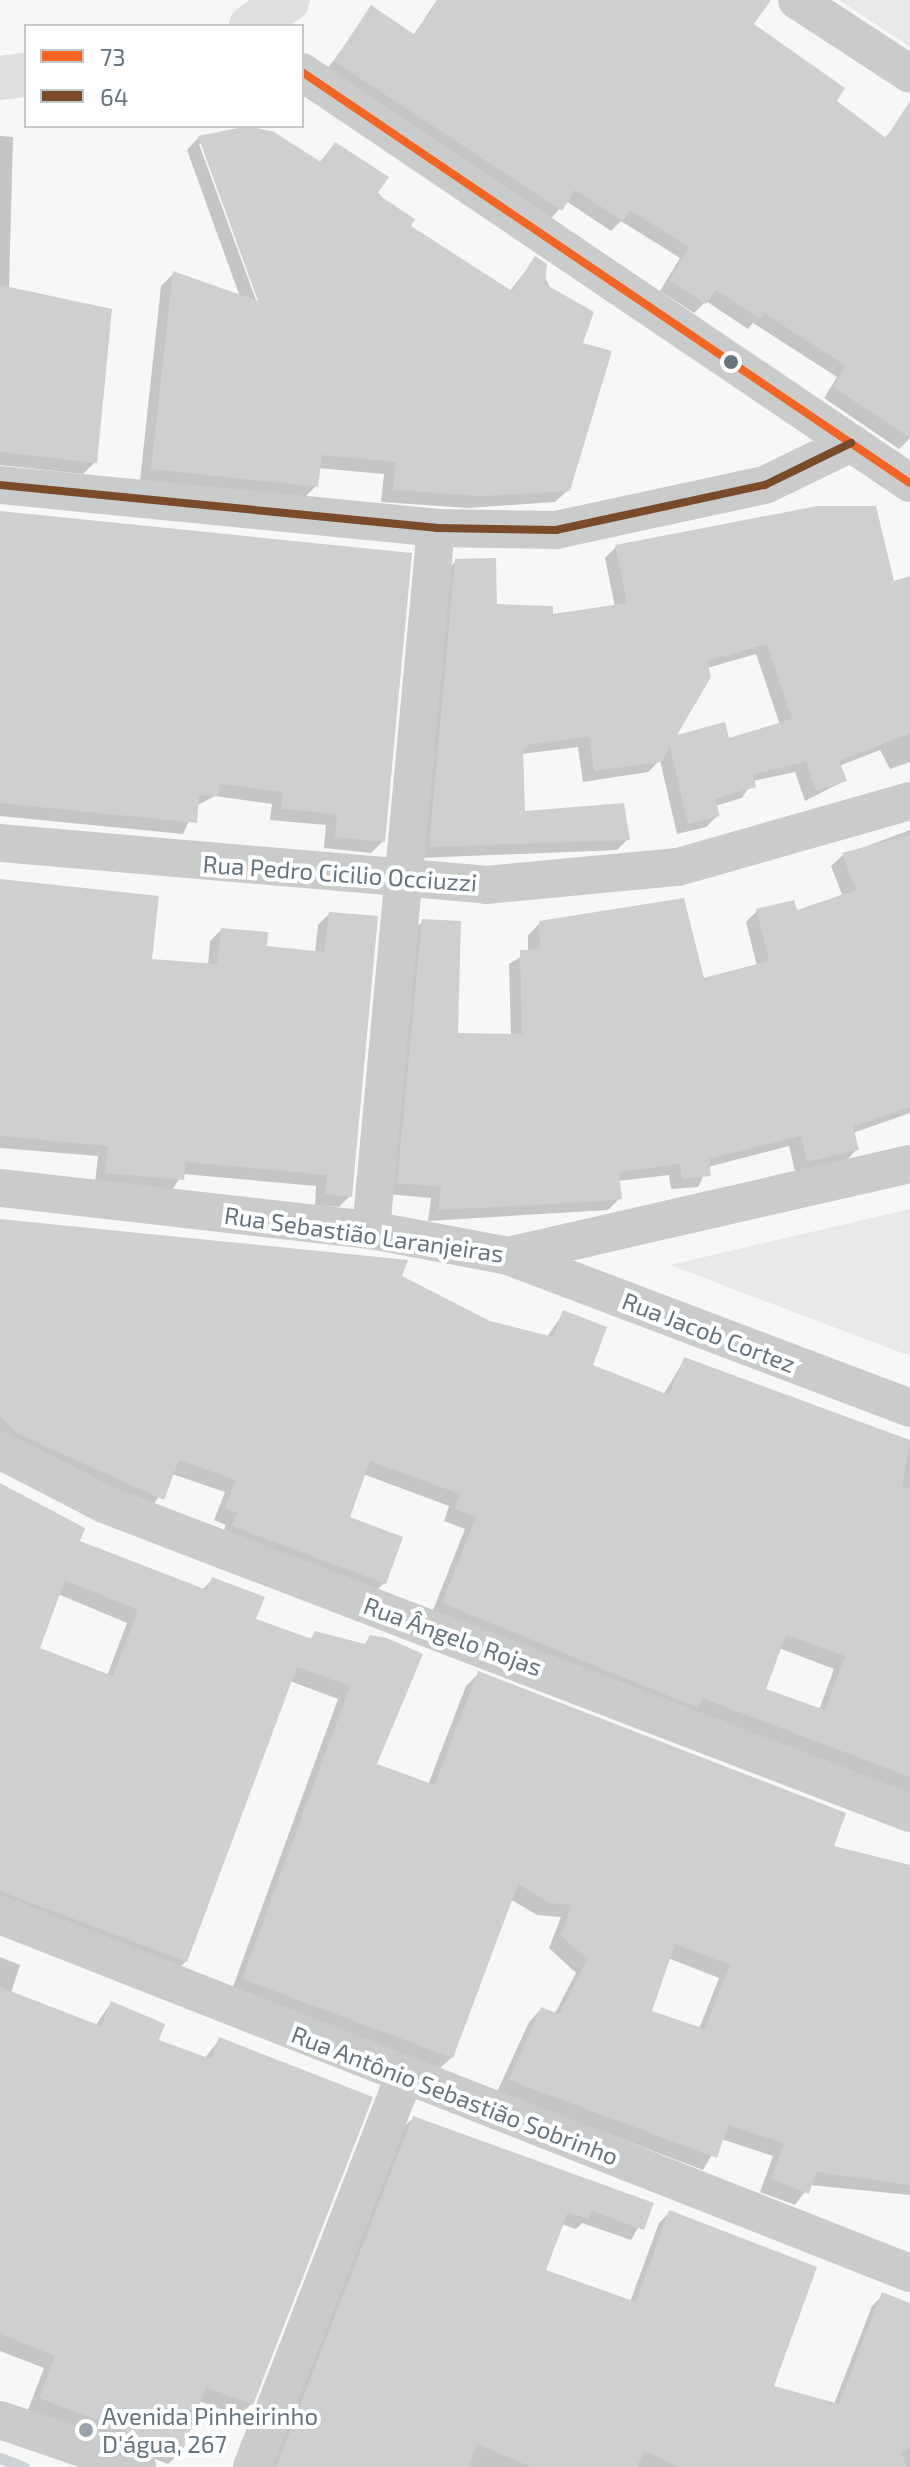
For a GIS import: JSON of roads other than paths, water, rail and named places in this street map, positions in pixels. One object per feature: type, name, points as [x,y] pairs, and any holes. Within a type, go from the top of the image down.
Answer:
[{"type":"main road","points":[[254,24],[288,0]]},
{"type":"main road","points":[[0,78],[24,75]]},
{"type":"street","points":[[797,0],[910,74]]},
{"type":"street","points":[[304,73],[910,483]]},
{"type":"street","points":[[0,485],[436,528],[556,530],[632,519],[765,485],[851,443]]},
{"type":"street","points":[[371,1230],[436,528]]},
{"type":"street","name":"Rua Pedro Cicilio Occiuzzi","points":[[0,843],[403,882],[555,881],[678,867],[910,801]]},
{"type":"street","name":"Rua Sebastião Laranjeiras","points":[[0,1188],[371,1230],[508,1256],[910,1164]]},
{"type":"street","name":"Rua Jacob Cortez","points":[[508,1256],[910,1408]]},
{"type":"street","name":"Rua Ângelo Rojas","points":[[0,1450],[104,1504],[910,1813]]},
{"type":"street","name":"Rua Antônio Sebastião Sobrinho","points":[[0,1915],[910,2273]]},
{"type":"street","points":[[252,2467],[405,2075]]},
{"type":"street","points":[[0,2420],[137,2467]]},
{"type":"waterway","points":[[0,2458],[24,2467]]},
{"type":"place","name":"Avenida Pinheirinho D'água, 267","points":[[86,2430]]}]
